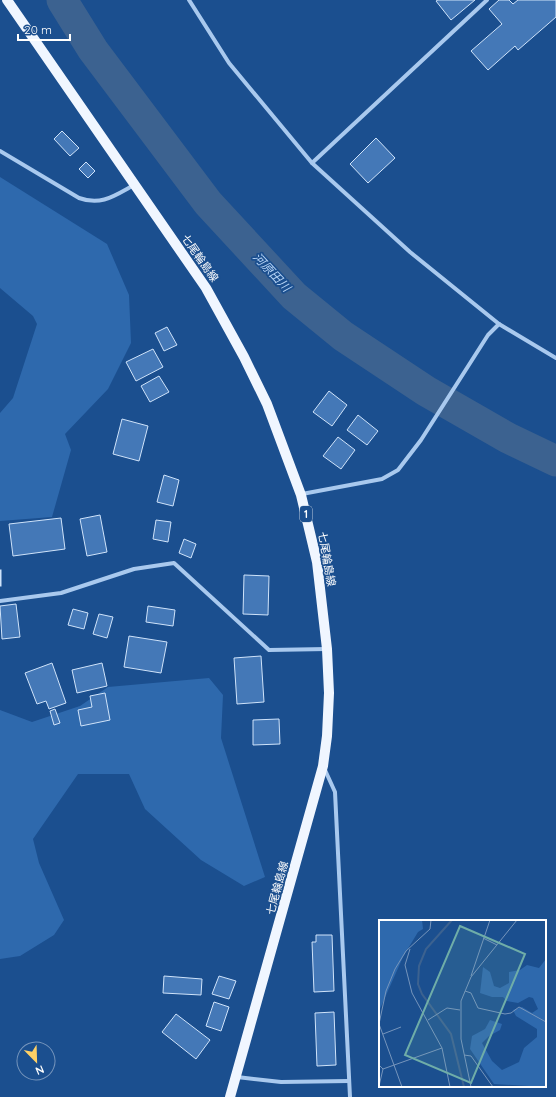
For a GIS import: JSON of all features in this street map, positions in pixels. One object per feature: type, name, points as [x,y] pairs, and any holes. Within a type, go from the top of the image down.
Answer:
[{"type":"main road","name":"七尾輪島線","points":[[7,0],[206,288],[244,357],[267,404],[301,495],[317,562],[327,649],[329,693],[327,736],[323,766],[237,1077],[230,1097]]},
{"type":"street","points":[[189,0],[229,63],[312,163],[410,252],[499,324],[556,358]]},
{"type":"street","points":[[312,163],[487,0]]},
{"type":"street","points":[[0,151],[79,198],[89,202],[108,199],[134,185]]},
{"type":"street","points":[[301,495],[382,479],[398,470],[421,440],[488,335],[499,324]]},
{"type":"street","points":[[0,600],[61,593],[134,569],[174,563],[269,650],[327,649]]},
{"type":"street","points":[[323,766],[335,792],[350,1097]]},
{"type":"street","points":[[237,1077],[281,1082],[349,1081]]},
{"type":"shaded area","points":[[0,177],[107,244],[129,295],[131,343],[108,389],[65,434],[71,450],[52,517],[0,521],[0,413],[13,398],[37,324],[33,316],[0,288]]},
{"type":"shaded area","points":[[209,678],[223,695],[221,738],[265,877],[244,886],[201,860],[145,809],[129,774],[78,774],[33,839],[39,863],[64,920],[54,935],[20,956],[0,959],[0,710],[32,722],[80,706],[108,687]]},
{"type":"building","points":[[475,0],[451,20],[436,1]]},
{"type":"building","points":[[499,0],[509,0],[513,4],[518,0],[556,0],[556,17],[518,50],[515,46],[488,70],[471,51],[502,24],[489,9]]},
{"type":"building","points":[[62,131],[79,148],[70,156],[54,139]]},
{"type":"building","points":[[376,138],[395,158],[368,183],[350,164]]},
{"type":"building","points":[[86,162],[95,171],[88,178],[79,169]]},
{"type":"building","points":[[167,327],[177,345],[164,351],[155,333]]},
{"type":"building","points":[[153,349],[163,367],[136,381],[126,362]]},
{"type":"building","points":[[159,376],[169,392],[150,402],[141,386]]},
{"type":"building","points":[[329,391],[347,405],[332,426],[313,412]]},
{"type":"building","points":[[358,415],[378,431],[367,445],[347,430]]},
{"type":"building","points":[[122,419],[148,426],[139,461],[113,454]]},
{"type":"building","points":[[338,437],[355,450],[341,469],[323,456]]},
{"type":"building","points":[[164,475],[179,480],[173,506],[157,502]]},
{"type":"building","points":[[100,515],[107,552],[87,556],[80,519]]},
{"type":"building","points":[[61,518],[65,549],[13,556],[9,524]]},
{"type":"building","points":[[156,520],[171,522],[168,542],[153,539]]},
{"type":"building","points":[[184,539],[196,544],[191,558],[179,553]]},
{"type":"building","points":[[1,570],[1,586],[0,586]]},
{"type":"building","points":[[244,575],[269,576],[268,615],[243,614]]},
{"type":"building","points":[[16,604],[20,637],[2,639],[0,606]]},
{"type":"building","points":[[148,606],[175,610],[173,626],[146,622]]},
{"type":"building","points":[[73,609],[88,613],[84,629],[68,625]]},
{"type":"building","points":[[99,614],[113,617],[107,638],[93,634]]},
{"type":"building","points":[[129,636],[167,642],[161,673],[124,667]]},
{"type":"building","points":[[261,656],[264,702],[237,704],[234,658]]},
{"type":"building","points":[[52,663],[66,703],[49,709],[46,701],[37,704],[25,673]]},
{"type":"building","points":[[102,663],[107,686],[77,693],[72,670]]},
{"type":"building","points":[[105,693],[110,720],[81,726],[78,710],[92,707],[90,696]]},
{"type":"building","points":[[55,709],[60,723],[54,725],[50,711]]},
{"type":"building","points":[[279,719],[280,744],[253,745],[253,720]]},
{"type":"building","points":[[316,935],[332,935],[334,991],[314,992],[312,942],[316,942]]},
{"type":"building","points":[[164,976],[202,979],[201,995],[163,993]]},
{"type":"building","points":[[219,976],[236,981],[229,999],[212,994]]},
{"type":"building","points":[[214,1002],[229,1007],[221,1031],[206,1026]]},
{"type":"building","points":[[334,1012],[336,1065],[317,1066],[315,1013]]},
{"type":"building","points":[[176,1014],[210,1040],[196,1059],[162,1032]]},
{"type":"waterway","name":"河原田川","points":[[62,0],[93,50],[208,203],[294,296],[343,336],[426,391],[508,438],[556,461]]}]
